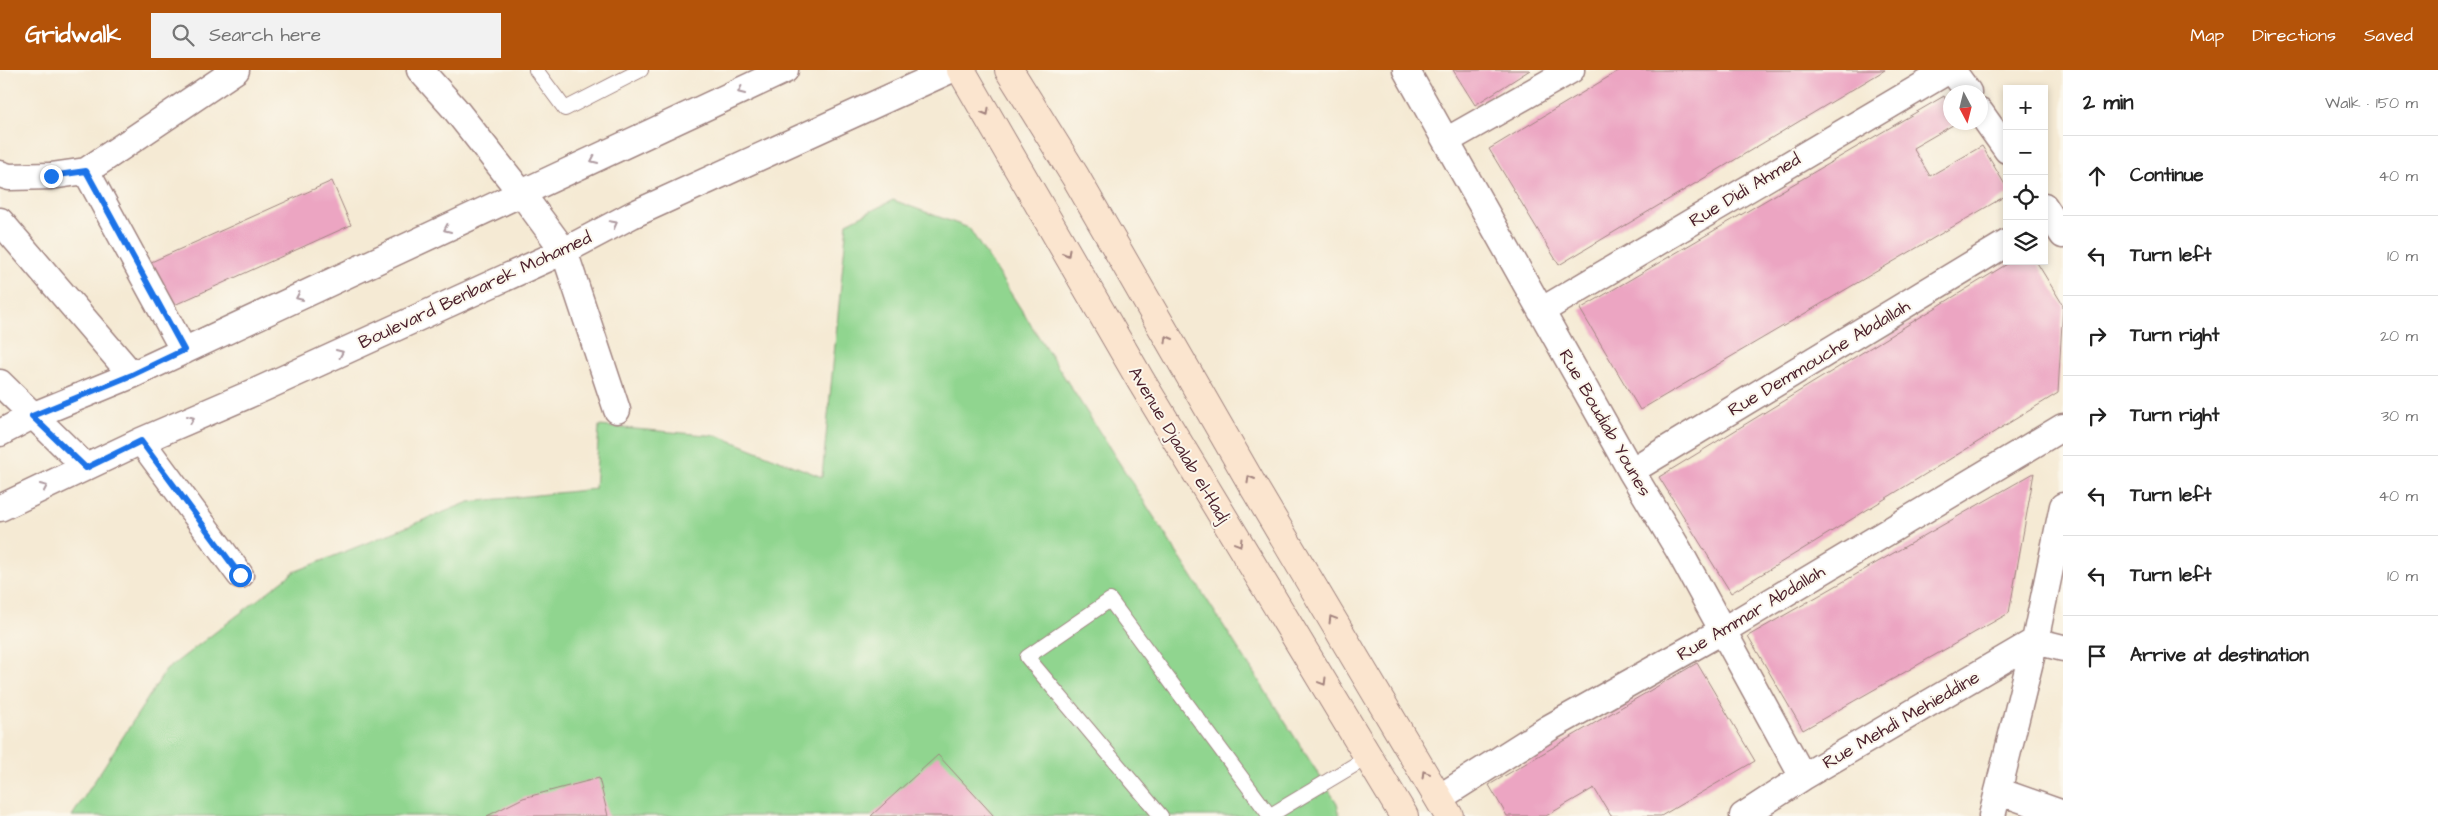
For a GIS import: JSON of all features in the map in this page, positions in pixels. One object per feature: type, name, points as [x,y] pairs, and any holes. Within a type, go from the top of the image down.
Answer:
[{"type":"main road","name":"Avenue Djaalab el-Hadj","points":[[962,70],[1141,381],[1404,816]]},
{"type":"main road","points":[[1009,70],[1075,176],[1257,492],[1444,807]]},
{"type":"street","points":[[0,174],[8,177],[51,176],[86,171],[236,70]]},
{"type":"street","points":[[420,70],[455,109],[564,251],[617,410]]},
{"type":"street","points":[[0,433],[32,416],[132,375],[785,70]]},
{"type":"street","name":"Boulevard Benbarek Mohamed","points":[[0,508],[141,441],[257,391],[564,251],[632,215],[950,70]]},
{"type":"street","name":"Rue Boudiab Younes","points":[[1406,70],[1631,471],[1678,549],[1803,777]]},
{"type":"street","points":[[1446,140],[1571,70]]},
{"type":"street","points":[[1951,70],[1963,85]]},
{"type":"street","name":"Rue Didi Ahmed","points":[[1541,310],[1951,70]]},
{"type":"street","points":[[1988,123],[2003,144]]},
{"type":"street","points":[[86,171],[184,350]]},
{"type":"street","points":[[0,221],[132,375]]},
{"type":"street","name":"Rue Demmouche Abdallah","points":[[1631,471],[2003,245]]},
{"type":"street","points":[[0,383],[86,468]]},
{"type":"street","name":"Rue Ammar Abdallah","points":[[1444,807],[1549,728],[1722,632],[2063,426]]},
{"type":"street","points":[[141,441],[240,575]]},
{"type":"street","points":[[2063,506],[2035,641],[1995,804],[2063,814]]},
{"type":"street","points":[[2035,641],[2063,648]]},
{"type":"street","name":"Rue Mehdi Mehieddine","points":[[1743,816],[1803,777],[2035,641]]},
{"type":"lane","points":[[536,70],[565,109],[641,70]]},
{"type":"lane","points":[[1162,816],[1027,658],[1110,600],[1269,816],[1368,757]]},
{"type":"green space","points":[[893,200],[969,228],[1337,803],[1340,816],[72,816],[166,670],[294,572],[469,502],[595,489],[599,426],[719,436],[822,477],[847,223]]},
{"type":"building","points":[[1453,70],[1530,70],[1475,105]]},
{"type":"building","points":[[1620,70],[1885,70],[1559,265],[1489,149]]},
{"type":"building","points":[[1943,97],[1944,130],[1913,148],[1930,176],[1982,146],[2003,181],[2003,197],[1640,410],[1580,309]]},
{"type":"building","points":[[332,181],[351,225],[170,307],[149,263]]},
{"type":"building","points":[[2005,265],[2038,265],[2063,305],[2058,393],[1731,593],[1659,477]]},
{"type":"building","points":[[2034,473],[2009,613],[1803,730],[1748,636]]},
{"type":"building","points":[[1697,663],[1755,761],[1661,816],[1611,816],[1594,788],[1546,816],[1507,816],[1489,785]]},
{"type":"building","points":[[938,755],[994,816],[871,816],[898,791]]},
{"type":"building","points":[[599,778],[608,816],[487,816],[523,798]]},
{"type":"route","points":[[51,176],[86,171],[184,350],[132,375],[32,416],[86,468],[141,441],[240,575]]}]
